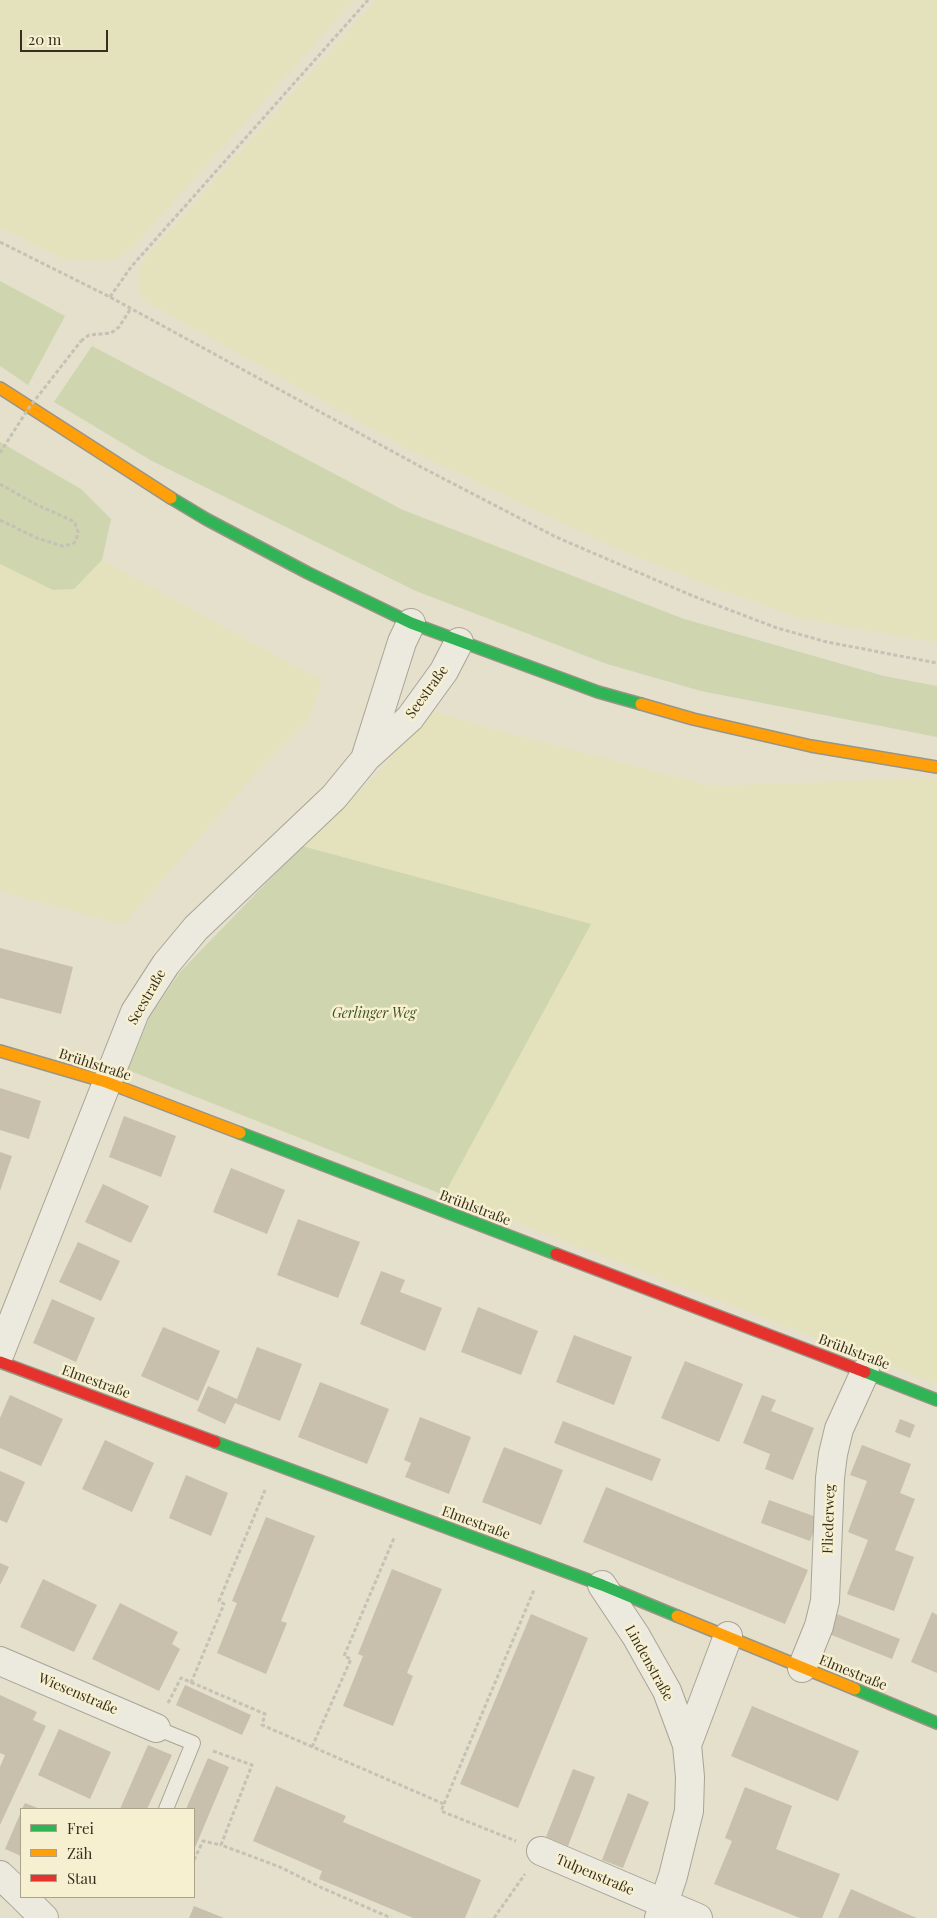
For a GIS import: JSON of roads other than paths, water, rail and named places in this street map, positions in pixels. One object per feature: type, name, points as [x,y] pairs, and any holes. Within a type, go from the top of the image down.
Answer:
[{"type":"street","points":[[0,388],[146,483],[206,519],[308,573],[411,623],[598,692],[692,719],[811,746],[937,767]]},
{"type":"street","name":"Seestraße","points":[[366,758],[402,642],[411,623]]},
{"type":"street","name":"Seestraße","points":[[0,1354],[135,1012],[166,964],[196,928],[334,797],[366,758],[410,718],[444,671],[459,642]]},
{"type":"street","name":"Brühlstraße","points":[[0,1051],[106,1082],[937,1400]]},
{"type":"street","name":"Elmestraße","points":[[0,1362],[602,1585],[937,1723]]},
{"type":"street","name":"Fliederweg","points":[[802,1668],[819,1626],[825,1601],[830,1478],[833,1454],[839,1429],[866,1372]]},
{"type":"street","name":"Lindenstraße","points":[[602,1585],[636,1636],[667,1691],[687,1745],[690,1776],[689,1811],[681,1846],[661,1911]]},
{"type":"street","name":"Lindenstraße","points":[[687,1745],[728,1636]]},
{"type":"street","name":"Wiesenstraße","points":[[0,1661],[156,1728]]},
{"type":"street","name":"Tulpenstraße","points":[[541,1851],[661,1911],[698,1918]]},
{"type":"street","points":[[0,1875],[20,1894]]},
{"type":"street","points":[[24,1898],[44,1918]]},
{"type":"lane","points":[[156,1728],[193,1743],[166,1808]]},
{"type":"park label","name":"Gerlinger Weg","points":[[374,1014]]}]
